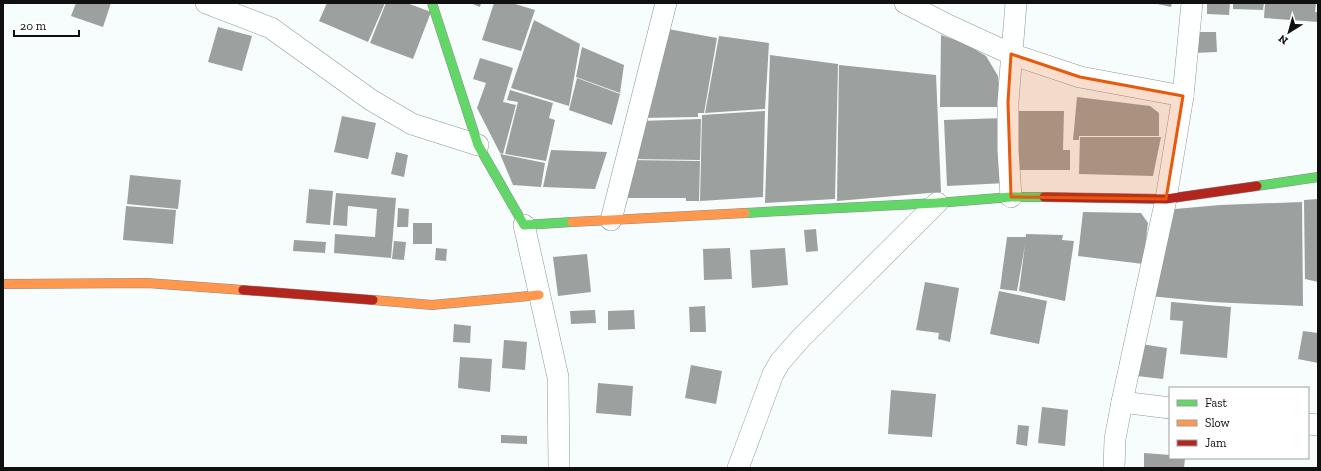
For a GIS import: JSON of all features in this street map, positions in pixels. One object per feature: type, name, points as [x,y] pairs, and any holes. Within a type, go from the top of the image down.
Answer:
[{"type":"street","points":[[206,3],[271,28],[371,100],[412,124],[478,145]]},
{"type":"street","points":[[432,3],[478,145],[524,225],[538,295],[558,377],[560,468]]},
{"type":"street","points":[[610,220],[666,3]]},
{"type":"street","points":[[905,3],[1011,54],[1080,76],[1183,96]]},
{"type":"street","points":[[1011,197],[1008,150],[1008,102],[1016,3]]},
{"type":"street","points":[[1114,468],[1115,439],[1122,402],[1166,199],[1183,96],[1192,3]]},
{"type":"street","points":[[524,225],[938,203],[1011,197],[1166,199],[1318,177]]},
{"type":"street","points":[[738,468],[773,374],[780,362],[801,338],[938,203]]},
{"type":"street","points":[[3,284],[147,283],[432,305],[538,295]]},
{"type":"street","points":[[1122,402],[1169,408]]},
{"type":"highlighted area","points":[[1011,54],[1080,77],[1183,96],[1166,199],[1011,197],[1008,102]]},
{"type":"building","points":[[76,3],[111,3],[103,27],[71,16]]},
{"type":"building","points":[[327,3],[385,3],[368,42],[319,21]]},
{"type":"building","points":[[386,3],[407,3],[431,12],[413,59],[370,43]]},
{"type":"building","points":[[470,3],[481,3],[480,7]]},
{"type":"building","points":[[494,3],[512,3],[535,10],[521,51],[482,40]]},
{"type":"building","points":[[1153,3],[1172,3],[1171,7]]},
{"type":"building","points":[[1207,3],[1230,3],[1229,15],[1207,14]]},
{"type":"building","points":[[1233,3],[1264,3],[1263,10],[1233,9]]},
{"type":"building","points":[[1265,3],[1316,3],[1315,12],[1318,12],[1318,22],[1264,18]]},
{"type":"building","points":[[534,20],[580,44],[569,106],[511,88]]},
{"type":"building","points":[[218,27],[252,36],[242,71],[208,62]]},
{"type":"building","points":[[668,29],[717,38],[704,113],[698,113],[698,117],[639,118]]},
{"type":"building","points":[[1193,32],[1216,32],[1217,52],[1193,53]]},
{"type":"building","points":[[941,35],[964,43],[986,56],[998,76],[1001,107],[940,107]]},
{"type":"building","points":[[719,36],[769,43],[765,109],[705,113]]},
{"type":"building","points":[[582,47],[624,65],[620,93],[576,77]]},
{"type":"building","points":[[770,55],[838,64],[835,199],[765,203]]},
{"type":"building","points":[[480,58],[513,68],[503,102],[516,105],[503,154],[500,153],[477,108],[486,83],[473,79]]},
{"type":"building","points":[[839,65],[936,75],[941,192],[837,201]]},
{"type":"building","points":[[577,78],[620,94],[612,125],[569,110]]},
{"type":"building","points":[[510,90],[553,103],[549,118],[555,120],[546,161],[505,154],[518,102],[507,100]]},
{"type":"building","points":[[1077,97],[1150,106],[1159,113],[1159,136],[1079,136],[1079,140],[1073,140]]},
{"type":"building","points":[[765,111],[763,197],[700,201],[702,115]]},
{"type":"building","points":[[1015,111],[1064,111],[1063,150],[1070,150],[1070,170],[1015,170]]},
{"type":"building","points":[[342,116],[376,123],[368,159],[334,152]]},
{"type":"building","points":[[1003,118],[1006,183],[947,186],[944,120]]},
{"type":"building","points":[[701,119],[700,160],[629,159],[640,121]]},
{"type":"building","points":[[1080,137],[1161,137],[1153,176],[1079,174]]},
{"type":"building","points":[[551,150],[607,152],[595,189],[543,187]]},
{"type":"building","points":[[396,152],[408,155],[404,177],[391,174]]},
{"type":"building","points":[[500,154],[545,163],[541,187],[513,185]]},
{"type":"building","points":[[628,160],[700,161],[699,201],[686,201],[686,198],[619,198]]},
{"type":"building","points":[[130,175],[181,180],[178,209],[127,204]]},
{"type":"building","points":[[309,189],[333,191],[330,225],[306,223]]},
{"type":"building","points":[[336,193],[396,198],[391,258],[334,253],[335,234],[375,237],[377,209],[348,206],[347,226],[333,225]]},
{"type":"building","points":[[1318,199],[1318,282],[1305,279],[1304,200]]},
{"type":"building","points":[[1302,202],[1303,306],[1211,302],[1149,296],[1164,210],[1220,205]]},
{"type":"building","points":[[126,206],[176,210],[173,244],[123,240]]},
{"type":"building","points":[[398,208],[409,209],[408,227],[397,227]]},
{"type":"building","points":[[1083,212],[1141,213],[1148,223],[1143,264],[1078,256]]},
{"type":"building","points":[[413,223],[432,223],[432,244],[413,244]]},
{"type":"building","points":[[816,229],[818,251],[806,252],[804,230]]},
{"type":"building","points":[[1026,234],[1063,235],[1062,240],[1074,241],[1065,301],[1019,291],[1025,245],[1017,291],[1000,289],[1007,237],[1026,237]]},
{"type":"building","points":[[294,240],[326,242],[325,253],[293,251]]},
{"type":"building","points":[[394,241],[406,242],[404,260],[392,259]]},
{"type":"building","points":[[436,248],[447,249],[446,261],[435,260]]},
{"type":"building","points":[[730,248],[732,279],[704,280],[703,249]]},
{"type":"building","points":[[785,248],[788,285],[752,288],[750,250]]},
{"type":"building","points":[[587,254],[591,292],[558,296],[553,257]]},
{"type":"building","points":[[925,282],[959,288],[950,342],[938,339],[939,333],[916,330]]},
{"type":"building","points":[[999,291],[1047,301],[1039,344],[990,334]]},
{"type":"building","points":[[1171,302],[1231,307],[1227,358],[1180,354],[1183,321],[1170,320]]},
{"type":"building","points":[[705,306],[706,332],[690,332],[689,307]]},
{"type":"building","points":[[595,310],[596,323],[571,324],[570,311]]},
{"type":"building","points":[[634,310],[635,329],[608,330],[608,311]]},
{"type":"building","points":[[454,324],[471,326],[470,343],[453,342]]},
{"type":"building","points":[[1303,331],[1318,333],[1318,363],[1298,359]]},
{"type":"building","points":[[504,340],[527,342],[525,370],[502,368]]},
{"type":"building","points":[[1141,344],[1167,348],[1163,379],[1137,376]]},
{"type":"building","points":[[460,357],[492,359],[490,392],[458,388]]},
{"type":"building","points":[[691,365],[722,371],[716,404],[685,398]]},
{"type":"building","points":[[598,383],[633,386],[631,416],[596,413]]},
{"type":"building","points":[[891,390],[936,394],[932,437],[888,434]]},
{"type":"building","points":[[1042,407],[1068,410],[1065,446],[1038,443]]},
{"type":"building","points":[[1018,425],[1029,426],[1027,446],[1016,444]]},
{"type":"building","points":[[501,435],[527,436],[527,444],[501,443]]},
{"type":"building","points":[[1144,453],[1169,455],[1169,459],[1185,459],[1184,468],[1144,468]]},
{"type":"traffic: fast","points":[[432,3],[478,145],[524,225],[572,222]]},
{"type":"traffic: fast","points":[[1257,186],[1318,177]]},
{"type":"traffic: fast","points":[[745,213],[937,203],[1011,197],[1044,197]]},
{"type":"traffic: slow","points":[[572,222],[745,213]]},
{"type":"traffic: slow","points":[[3,284],[147,283],[243,290]]},
{"type":"traffic: slow","points":[[373,300],[432,305],[539,295]]},
{"type":"traffic: jam","points":[[1044,197],[1166,199],[1257,186]]},
{"type":"traffic: jam","points":[[243,290],[373,300]]}]
